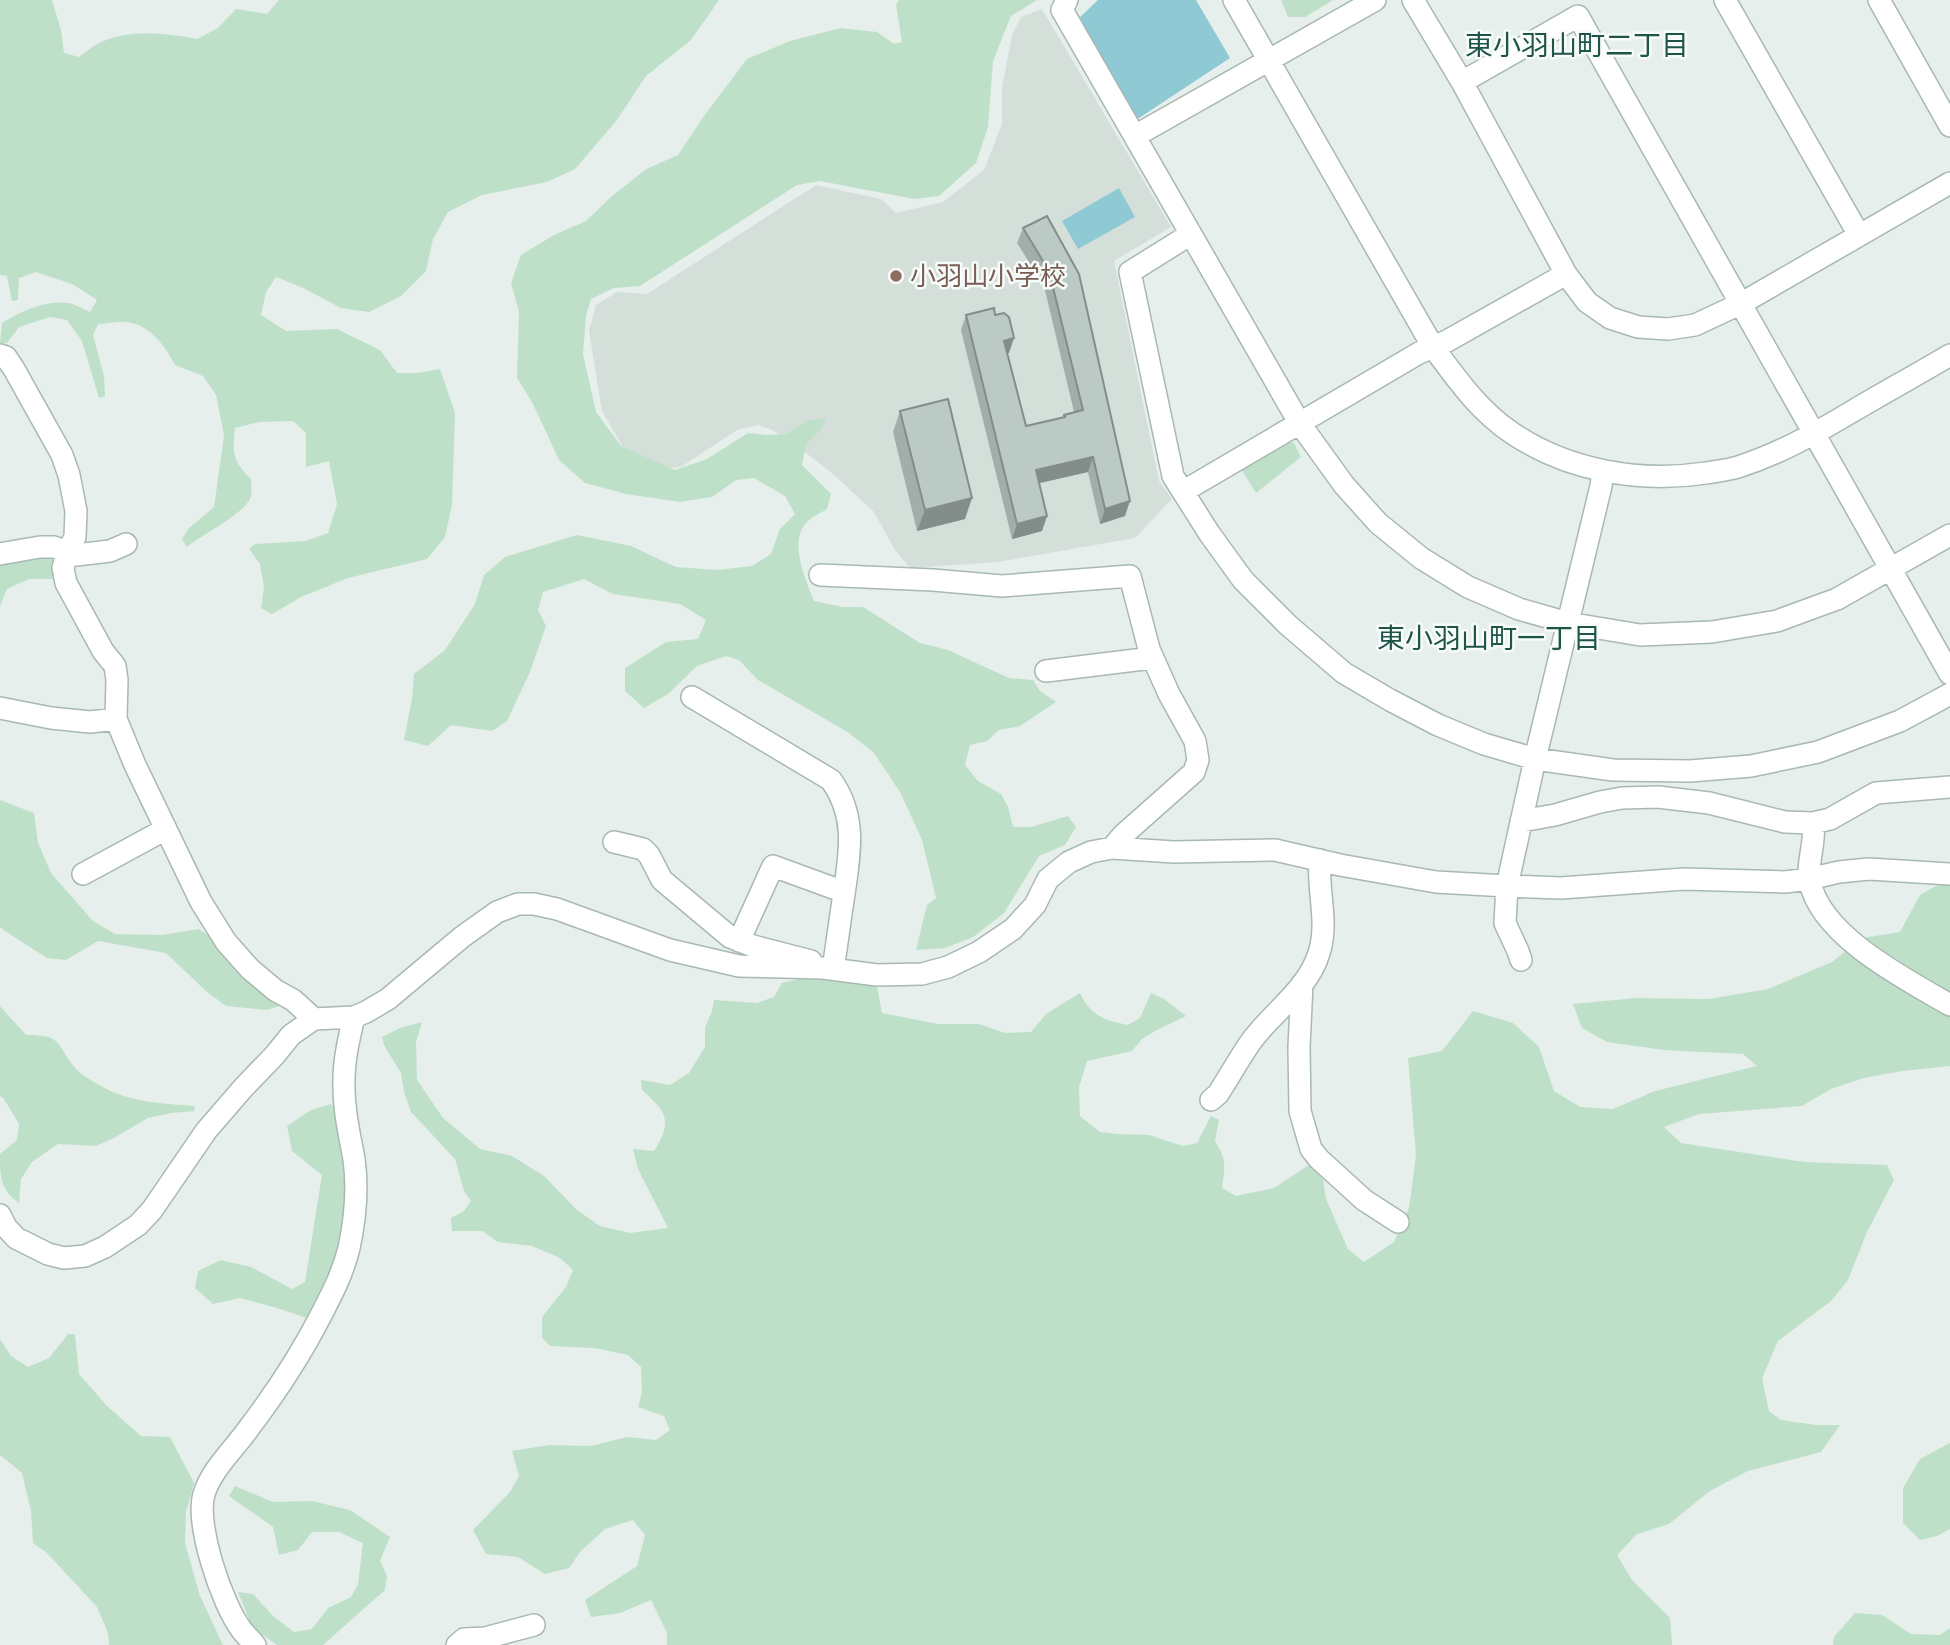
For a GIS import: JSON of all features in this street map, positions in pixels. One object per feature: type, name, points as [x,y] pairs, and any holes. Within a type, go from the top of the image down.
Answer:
[{"type":"street","points":[[1067,0],[1062,10],[1300,424],[1344,485],[1378,523],[1421,558],[1468,587],[1519,610],[1568,623],[1640,635],[1712,632],[1777,621],[1825,604],[1950,535]]},
{"type":"street","points":[[1234,0],[1433,347],[1470,396],[1510,432],[1538,448],[1563,460],[1603,471],[1665,477],[1735,468],[1814,434],[1950,355]]},
{"type":"street","points":[[1135,136],[1374,0]]},
{"type":"street","points":[[1413,0],[1462,82],[1566,274],[1587,302],[1610,318],[1638,327],[1668,329],[1695,325],[1742,303],[1950,183]]},
{"type":"street","points":[[1725,0],[1858,235]]},
{"type":"street","points":[[1879,0],[1950,126]]},
{"type":"street","points":[[1462,82],[1578,16],[1950,674]]},
{"type":"street","points":[[1191,234],[1130,272],[1173,477],[1243,580],[1288,625],[1344,673],[1438,725],[1484,744],[1535,759],[1613,770],[1690,771],[1751,766],[1818,752],[1900,721],[1950,694]]},
{"type":"street","points":[[1184,491],[1419,353],[1447,341],[1566,274]]},
{"type":"street","points":[[0,355],[6,357],[14,369],[62,455],[76,511],[75,537],[63,568],[66,583],[103,651],[115,666],[116,719],[135,765],[201,902],[226,942],[250,969],[314,1019]]},
{"type":"street","points":[[1521,960],[1505,923],[1507,887],[1603,471]]},
{"type":"street","points":[[0,554],[54,547],[76,555],[110,551],[125,544]]},
{"type":"street","points":[[820,575],[1002,586],[1130,576],[1152,658],[1195,741],[1198,760],[1194,772],[1112,848]]},
{"type":"street","points":[[1046,671],[1152,658]]},
{"type":"street","points":[[692,697],[831,779],[839,791],[849,825],[851,853],[833,969]]},
{"type":"street","points":[[0,708],[90,722],[116,719]]},
{"type":"street","points":[[1521,821],[1622,797],[1658,797],[1735,808],[1785,822],[1813,822],[1830,819],[1876,793],[1950,787]]},
{"type":"street","points":[[1813,822],[1815,834],[1810,879],[1815,899],[1832,923],[1894,973],[1950,1005]]},
{"type":"street","points":[[83,874],[166,829]]},
{"type":"street","points":[[614,842],[643,849],[670,889],[730,937],[833,969]]},
{"type":"street","points":[[0,1215],[16,1238],[48,1254],[64,1258],[85,1256],[106,1247],[138,1225],[152,1210],[213,1122],[291,1035],[314,1019],[354,1017],[388,999],[463,937],[498,912],[518,904],[557,909],[670,950],[738,966],[833,969],[877,975],[922,974],[948,967],[979,952],[1013,929],[1035,905],[1048,879],[1069,862],[1091,852],[1112,848],[1174,852],[1275,850],[1437,882],[1507,887],[1561,888],[1684,879],[1785,882],[1869,869],[1950,874]]},
{"type":"street","points":[[1211,1100],[1218,1094],[1251,1041],[1302,984],[1314,966],[1320,952],[1323,931],[1320,860]]},
{"type":"street","points":[[739,941],[773,866],[844,892]]},
{"type":"street","points":[[1302,984],[1300,1111],[1311,1149],[1364,1200],[1398,1222]]},
{"type":"street","points":[[255,1645],[240,1629],[225,1602],[217,1579],[204,1532],[204,1496],[212,1476],[241,1441],[295,1363],[341,1277],[349,1248],[356,1193],[354,1160],[346,1126],[344,1082],[345,1056],[354,1017]]},
{"type":"street","points":[[457,1645],[464,1639],[485,1638],[534,1625]]},
{"type":"shaded area","name":"小羽山小学校","points":[[1042,9],[1171,227],[1114,261],[1159,481],[1172,499],[1135,538],[998,562],[910,568],[895,550],[874,512],[834,475],[795,444],[772,430],[758,425],[737,430],[681,467],[644,470],[624,449],[602,411],[589,331],[596,305],[617,292],[647,294],[816,185],[881,199],[896,213],[943,202],[984,170],[1002,124],[1002,88],[1012,35],[1021,17]]},
{"type":"green space","points":[[0,0],[52,0],[61,30],[64,53],[79,57],[97,44],[134,34],[197,39],[218,28],[236,9],[267,14],[279,0],[719,0],[691,40],[646,76],[617,120],[575,169],[547,182],[482,195],[448,212],[433,239],[426,271],[401,296],[369,312],[341,308],[276,277],[266,292],[261,315],[286,331],[337,329],[380,350],[397,373],[440,369],[455,413],[452,505],[445,537],[427,559],[348,578],[301,597],[272,614],[261,608],[264,587],[260,564],[249,549],[255,544],[306,541],[328,533],[337,504],[329,461],[306,467],[306,433],[293,421],[259,422],[235,428],[235,456],[240,467],[251,479],[251,496],[242,509],[187,547],[182,539],[189,528],[214,507],[224,435],[216,395],[203,376],[175,365],[161,343],[150,332],[126,322],[98,324],[93,335],[104,376],[105,396],[99,398],[82,341],[67,320],[50,317],[19,327],[7,343],[0,343],[2,323],[25,311],[59,303],[71,304],[90,312],[97,300],[74,285],[36,272],[19,278],[18,300],[12,301],[7,276],[0,275]]},
{"type":"green space","points":[[899,0],[1037,0],[1011,16],[993,61],[988,127],[976,163],[939,196],[914,199],[820,181],[797,185],[640,286],[614,288],[591,299],[586,316],[583,354],[596,412],[621,446],[675,470],[707,459],[748,433],[787,434],[807,420],[826,418],[822,428],[806,444],[802,465],[831,494],[827,509],[808,521],[799,539],[800,560],[814,601],[843,607],[863,607],[920,643],[948,650],[1009,678],[1033,680],[1040,691],[1056,702],[1020,726],[999,730],[987,741],[970,745],[965,765],[978,781],[1001,794],[1008,807],[1013,827],[1031,827],[1068,816],[1076,827],[1065,845],[1039,856],[1004,913],[973,937],[945,948],[916,950],[927,905],[936,898],[922,840],[900,792],[874,753],[849,733],[758,680],[739,660],[726,656],[697,666],[668,694],[644,708],[625,691],[625,668],[666,642],[698,639],[706,620],[680,604],[613,594],[584,579],[543,592],[538,610],[546,626],[530,672],[507,721],[492,731],[451,725],[428,746],[404,740],[414,674],[445,650],[475,604],[484,575],[505,557],[577,535],[631,546],[676,567],[717,570],[752,566],[771,554],[780,529],[795,514],[785,496],[754,478],[736,480],[712,497],[680,502],[626,494],[585,483],[559,460],[532,402],[517,378],[519,312],[511,283],[521,255],[554,235],[586,221],[646,169],[678,155],[747,59],[790,41],[841,28],[877,32],[894,44],[902,42],[896,5]]},
{"type":"green space","points":[[1281,0],[1333,0],[1305,17],[1288,17]]},
{"type":"green space","points":[[1281,441],[1294,443],[1301,457],[1256,493],[1240,467]]},
{"type":"green space","points":[[57,556],[52,579],[29,579],[7,589],[0,606],[0,560]]},
{"type":"green space","points":[[0,800],[34,813],[38,843],[51,873],[93,921],[115,934],[163,935],[199,929],[285,1004],[267,1010],[226,1006],[166,953],[98,941],[66,960],[47,958],[5,931],[0,927]]},
{"type":"green space","points":[[1950,878],[1950,1066],[1864,1078],[1831,1089],[1802,1106],[1699,1114],[1664,1127],[1681,1143],[1804,1162],[1887,1165],[1894,1180],[1867,1232],[1848,1280],[1831,1301],[1778,1341],[1762,1378],[1769,1411],[1781,1420],[1840,1425],[1821,1452],[1748,1471],[1710,1491],[1669,1524],[1637,1534],[1617,1555],[1632,1580],[1670,1618],[1672,1645],[667,1645],[667,1633],[651,1600],[620,1613],[591,1617],[585,1600],[637,1566],[645,1535],[633,1520],[605,1529],[580,1552],[569,1568],[545,1574],[518,1557],[486,1554],[473,1530],[510,1492],[519,1476],[512,1451],[549,1445],[591,1446],[627,1437],[656,1440],[670,1430],[664,1416],[638,1407],[642,1392],[641,1367],[628,1355],[594,1348],[550,1346],[542,1338],[542,1317],[566,1287],[573,1270],[560,1258],[532,1246],[498,1242],[482,1231],[452,1231],[451,1218],[464,1211],[471,1201],[464,1191],[455,1159],[411,1112],[401,1073],[382,1037],[400,1028],[422,1022],[416,1042],[417,1080],[443,1118],[480,1149],[512,1156],[544,1176],[577,1210],[600,1226],[630,1233],[668,1228],[638,1169],[633,1149],[654,1151],[665,1124],[662,1111],[642,1090],[641,1080],[670,1085],[689,1073],[705,1047],[705,1028],[714,1000],[757,1003],[774,997],[782,983],[804,978],[841,980],[877,987],[882,1013],[938,1024],[979,1024],[1005,1033],[1031,1032],[1046,1014],[1080,993],[1099,1016],[1128,1025],[1140,1018],[1151,993],[1164,999],[1186,1016],[1142,1039],[1132,1051],[1087,1061],[1079,1087],[1080,1116],[1100,1132],[1149,1135],[1183,1146],[1197,1143],[1211,1116],[1219,1120],[1215,1141],[1224,1163],[1222,1188],[1236,1196],[1274,1188],[1309,1165],[1323,1179],[1326,1199],[1348,1249],[1364,1262],[1394,1242],[1409,1208],[1416,1155],[1408,1058],[1442,1051],[1473,1011],[1513,1023],[1539,1047],[1554,1091],[1580,1107],[1613,1109],[1655,1091],[1757,1066],[1743,1054],[1664,1050],[1607,1042],[1582,1028],[1573,1004],[1636,998],[1708,999],[1768,989],[1832,962],[1862,938],[1900,932],[1920,895]]},
{"type":"green space","points":[[0,1006],[26,1035],[53,1039],[76,1069],[99,1085],[133,1099],[195,1106],[194,1111],[148,1118],[96,1146],[58,1144],[32,1162],[21,1179],[19,1203],[5,1188],[0,1169],[0,1154],[17,1140],[19,1124],[0,1096]]},
{"type":"green space","points":[[331,1104],[340,1121],[342,1133],[346,1195],[337,1259],[322,1300],[307,1318],[240,1298],[213,1304],[195,1288],[198,1271],[221,1260],[251,1267],[292,1289],[305,1282],[322,1175],[292,1151],[287,1126],[311,1110]]},
{"type":"green space","points":[[68,1334],[75,1334],[79,1374],[107,1406],[141,1436],[170,1437],[194,1483],[186,1512],[185,1543],[200,1596],[223,1645],[109,1645],[108,1633],[97,1607],[47,1553],[33,1543],[31,1511],[22,1473],[0,1455],[0,1339],[11,1356],[28,1367],[49,1358]]},
{"type":"green space","points":[[1950,1443],[1950,1529],[1920,1540],[1903,1523],[1903,1488],[1920,1459]]},
{"type":"green space","points":[[235,1486],[273,1502],[312,1501],[350,1510],[390,1537],[380,1561],[387,1576],[385,1590],[323,1645],[277,1645],[252,1627],[238,1592],[253,1594],[273,1616],[294,1632],[312,1629],[328,1608],[351,1597],[358,1584],[363,1543],[339,1532],[312,1532],[298,1550],[279,1555],[273,1527],[229,1496]]},
{"type":"green space","points":[[1855,1613],[1882,1615],[1911,1634],[1940,1635],[1950,1628],[1950,1645],[1833,1645],[1834,1637]]},
{"type":"water","points":[[1098,0],[1196,0],[1230,58],[1136,120],[1074,23]]},
{"type":"water","points":[[1119,188],[1135,217],[1078,249],[1062,221]]},
{"type":"building","points":[[1047,216],[1079,274],[1130,501],[1105,509],[1093,457],[1036,470],[1047,516],[1017,524],[966,315],[994,308],[995,315],[1004,313],[1009,317],[1014,338],[1004,341],[1026,426],[1083,410],[1049,271],[1023,228]]},
{"type":"building","points":[[948,399],[972,498],[925,510],[900,411]]},
{"type":"place","name":"小羽山小学校","points":[[896,276]]},
{"type":"district","name":"東小羽山町二丁目","points":[[1577,45]]},
{"type":"district","name":"東小羽山町一丁目","points":[[1489,638]]}]
